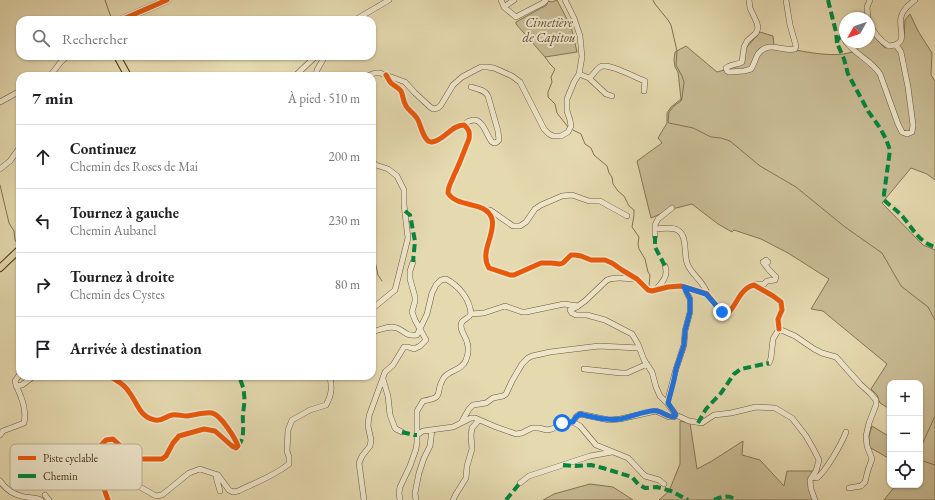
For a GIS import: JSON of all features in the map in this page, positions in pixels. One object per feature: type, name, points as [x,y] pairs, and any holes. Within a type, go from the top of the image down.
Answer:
[{"type":"main road","points":[[130,16],[167,0]]},
{"type":"main road","points":[[119,60],[126,72]]},
{"type":"main road","points":[[0,268],[16,253]]},
{"type":"street","points":[[362,16],[389,0]]},
{"type":"street","points":[[500,0],[504,7],[516,17],[546,0]]},
{"type":"street","points":[[504,7],[514,0]]},
{"type":"street","points":[[376,73],[386,75],[405,82],[433,109],[438,108],[441,105],[453,85],[462,77],[481,67],[494,68],[512,76],[520,82],[544,129],[553,136],[561,136],[568,132],[571,126],[567,111],[567,99],[579,74],[582,57],[580,36],[574,18],[565,0]]},
{"type":"street","points":[[749,0],[750,8],[758,28],[756,33],[747,41],[744,47],[742,62],[726,68],[729,72],[751,69],[757,55],[768,47],[791,50],[795,49],[796,46],[790,25],[786,0]]},
{"type":"street","points":[[868,12],[867,7],[870,0]]},
{"type":"street","points":[[875,33],[889,46],[896,45],[900,41],[902,34],[900,25],[901,17],[906,7],[915,0]]},
{"type":"street","points":[[851,48],[866,59],[880,74],[898,124],[902,132],[908,134],[912,132],[913,125],[908,87],[901,52],[896,45]]},
{"type":"street","points":[[53,72],[63,60]]},
{"type":"street","points":[[298,72],[312,60]]},
{"type":"street","points":[[317,72],[323,60]]},
{"type":"street","points":[[589,78],[593,76],[601,66],[613,67],[645,82],[644,91]]},
{"type":"street","points":[[579,74],[589,78],[606,94],[612,96]]},
{"type":"street","points":[[386,75],[390,83],[397,87],[401,92],[406,106],[418,120],[425,139],[429,142],[438,140],[459,125],[464,125],[467,122],[475,120],[478,121],[487,133],[491,142],[494,144],[499,140],[499,136],[488,96],[483,91],[471,87]]},
{"type":"street","points":[[0,102],[16,93]]},
{"type":"street","points":[[464,125],[468,128],[470,134],[469,139],[450,183],[448,193],[459,202],[480,207],[485,210],[492,219],[486,250],[486,260],[489,268],[514,275],[541,263],[560,264],[563,263],[568,257],[575,255],[591,260],[608,261],[637,279],[648,290],[655,291],[681,286],[706,294],[722,312],[726,314],[748,286],[764,284],[767,281],[775,280],[776,277],[763,262],[766,260],[768,262]]},
{"type":"street","points":[[0,169],[10,161],[16,153]]},
{"type":"street","points":[[376,165],[388,169],[397,176],[404,190],[404,205],[408,238],[395,290],[376,307]]},
{"type":"street","points":[[485,210],[490,210],[513,226],[520,226],[526,222],[535,209],[541,205],[562,196],[572,195],[590,201],[600,202],[627,216]]},
{"type":"street","points":[[655,236],[655,225],[658,219],[672,208]]},
{"type":"street","points":[[655,229],[672,228],[678,230],[682,234],[684,237],[688,264],[705,288],[706,294]]},
{"type":"street","points":[[364,500],[359,463],[362,456],[370,446],[371,440],[368,426],[369,416],[382,378],[385,372],[393,365],[404,347],[414,349],[426,340],[412,312],[415,297],[410,279],[410,271],[413,262]]},
{"type":"street","points":[[655,291],[666,276],[665,266]]},
{"type":"street","points":[[637,279],[616,277],[607,280],[585,301],[571,309],[570,312],[576,315],[587,315],[599,318],[632,334],[652,372],[660,396],[668,403],[676,415],[682,418],[689,421],[702,423],[714,415],[731,413],[756,407],[775,408],[792,418],[799,425],[814,450],[818,460],[816,472],[810,480],[811,489],[815,500]]},
{"type":"street","points":[[376,331],[387,327],[396,327],[410,336],[417,335],[427,314],[436,284],[441,280],[446,279],[460,289],[465,297],[471,314]]},
{"type":"street","points":[[754,285],[781,302],[782,310],[778,319],[779,329],[773,339],[769,363]]},
{"type":"street","points":[[668,403],[676,369],[684,345],[685,331],[690,312],[690,299],[684,287]]},
{"type":"street","points":[[400,500],[400,487],[416,449],[417,411],[422,401],[436,398],[444,377],[465,364],[468,350],[467,342],[461,328],[462,321],[471,314],[484,313],[505,306],[522,312],[564,304],[578,306]]},
{"type":"street","points":[[779,329],[795,336],[814,349],[836,357],[876,400],[876,405],[868,423],[866,436],[867,446],[872,459],[865,482],[861,486],[849,488]]},
{"type":"street","points":[[461,423],[473,405],[486,403],[493,398],[506,394],[524,361],[532,356],[599,346],[639,348]]},
{"type":"street","points":[[584,369],[627,373],[647,364]]},
{"type":"street","points":[[382,378],[388,396],[390,415],[396,430],[402,432]]},
{"type":"street","points":[[0,435],[3,431],[24,423],[25,416],[21,398],[16,386],[16,380]]},
{"type":"street","points":[[16,386],[22,385],[29,380]]},
{"type":"street","points":[[114,380],[129,391],[141,412],[146,417],[154,420],[160,420],[174,414],[186,416],[212,413],[218,416],[229,430],[238,446],[236,448],[232,446],[215,431],[204,429],[176,438],[168,454],[162,458],[142,459]]},
{"type":"street","points":[[142,488],[156,496],[173,487],[188,473],[200,469],[218,475],[229,490],[238,492],[283,469],[289,464],[288,430],[292,420],[310,410],[326,405],[332,391],[331,380]]},
{"type":"street","points":[[573,422],[580,414],[609,420],[656,411],[669,417],[674,417],[676,415]]},
{"type":"street","points":[[417,435],[423,431],[453,427],[471,418],[475,418],[516,434],[532,428],[547,430],[552,429],[562,423],[573,422],[580,426],[596,445],[628,458],[645,476],[658,480],[664,484]]},
{"type":"street","points":[[454,500],[466,478],[467,466],[472,449],[472,428],[479,420]]},
{"type":"street","points":[[416,500],[415,493],[424,458],[430,446],[432,430]]},
{"type":"street","points":[[813,477],[816,478],[824,471],[846,432]]},
{"type":"street","points":[[102,444],[106,440],[113,439],[118,444]]},
{"type":"street","points":[[520,483],[529,476],[590,456],[612,452]]},
{"type":"street","points":[[218,475],[216,477],[220,491]]},
{"type":"street","points":[[0,481],[9,491],[21,496],[40,500]]},
{"type":"street","points":[[104,490],[108,500]]},
{"type":"street","points":[[45,495],[48,500]]},
{"type":"green space","name":"Cimetière de Capitou","points":[[557,0],[569,24],[570,23],[577,52],[545,57],[516,24],[516,22],[547,5],[547,1],[552,2]]},
{"type":"green space","points":[[910,14],[918,31],[932,53],[931,75],[935,81],[935,180],[927,174],[911,168],[882,203],[923,245],[935,250],[935,500],[884,500],[894,488],[923,488],[923,380],[887,380],[887,407],[880,403],[877,395],[871,389],[887,364],[823,311],[811,309],[829,279],[788,253],[761,239],[734,230],[732,232],[718,224],[692,204],[672,209],[651,218],[637,161],[662,143],[658,138],[667,123],[667,113],[671,107],[681,99],[678,72],[675,67],[674,60],[675,52],[686,46],[717,72],[742,65],[746,48],[760,32],[773,36],[774,45],[813,53],[834,55],[852,52],[859,48],[875,48],[875,36],[885,48],[896,45],[904,35],[905,20]]},
{"type":"green space","points":[[680,421],[690,423],[697,469],[743,441],[742,455],[760,460],[784,486],[787,471],[813,471],[810,479],[814,500],[659,500],[669,491],[680,464]]},
{"type":"green space","points":[[872,426],[887,435],[887,457],[869,447],[869,436]]},
{"type":"green space","points":[[590,484],[613,487],[633,500],[543,500],[554,494]]},
{"type":"waterway","points":[[105,0],[111,16]]},
{"type":"waterway","points":[[653,0],[671,25],[677,51],[676,65],[684,82],[681,101],[669,112],[668,122],[693,128],[711,137],[730,141],[760,166],[796,187],[845,227],[882,253],[901,286],[928,307],[935,320]]},
{"type":"waterway","points":[[545,57],[555,69],[551,77],[552,82],[548,92],[548,97],[555,104],[557,113],[568,127]]},
{"type":"waterway","points":[[573,130],[581,134],[585,144],[591,148],[594,155],[607,166],[612,177],[613,184],[624,196],[629,206],[634,210],[632,227],[639,237],[639,249],[645,259],[650,275],[649,286],[651,289]]},
{"type":"waterway","points":[[0,185],[9,223],[14,231],[16,242]]},
{"type":"waterway","points":[[376,266],[378,275],[382,281]]},
{"type":"waterway","points":[[923,442],[935,416]]},
{"type":"waterway","points":[[923,461],[935,465]]},
{"type":"marked path","points":[[828,0],[836,32],[837,43]]},
{"type":"marked path","points":[[839,38],[837,43],[839,48]]},
{"type":"marked path","points":[[839,48],[848,74],[868,111],[880,128],[890,150],[884,200],[901,215],[920,238],[929,245],[935,247]]},
{"type":"marked path","points":[[405,211],[410,215],[415,241],[413,262]]},
{"type":"marked path","points":[[655,236],[655,247],[665,266]]},
{"type":"marked path","points":[[698,423],[706,409],[721,393],[734,374],[741,369],[769,363]]},
{"type":"marked path","points":[[238,446],[243,435],[244,390],[240,380]]},
{"type":"marked path","points":[[402,432],[417,435]]},
{"type":"marked path","points":[[563,465],[591,465],[603,468],[632,477],[638,484],[645,488],[657,487],[671,491],[688,500]]},
{"type":"marked path","points":[[506,500],[520,483]]},
{"type":"marked path","points":[[714,500],[726,497],[731,497],[737,500]]},
{"type":"cycle path","points":[[130,16],[167,0]]},
{"type":"cycle path","points":[[386,75],[391,83],[401,91],[406,106],[417,118],[423,134],[429,142],[440,139],[451,130],[459,126],[464,125],[468,129],[469,139],[449,186],[448,193],[458,201],[484,209],[489,213],[493,225],[486,256],[486,262],[489,268],[514,275],[541,263],[563,263],[571,255],[581,256],[591,260],[605,260],[637,279],[648,290],[652,291],[668,287],[681,286],[707,294],[724,314],[731,309],[740,295],[748,287],[754,285],[781,302],[782,310],[778,319],[779,329]]},
{"type":"cycle path","points":[[116,380],[127,389],[142,413],[150,419],[161,420],[172,415],[187,416],[212,413],[223,422],[238,446],[236,448],[232,446],[215,431],[204,429],[179,436],[173,443],[166,456],[162,459],[142,459]]},
{"type":"cycle path","points":[[102,444],[106,440],[113,439],[119,444]]},
{"type":"cycle path","points":[[104,490],[108,500]]},
{"type":"route","points":[[562,423],[573,422],[580,414],[609,420],[656,411],[669,417],[674,417],[676,415],[668,403],[676,369],[684,345],[685,331],[690,312],[690,299],[684,287],[706,294],[722,312]]}]
